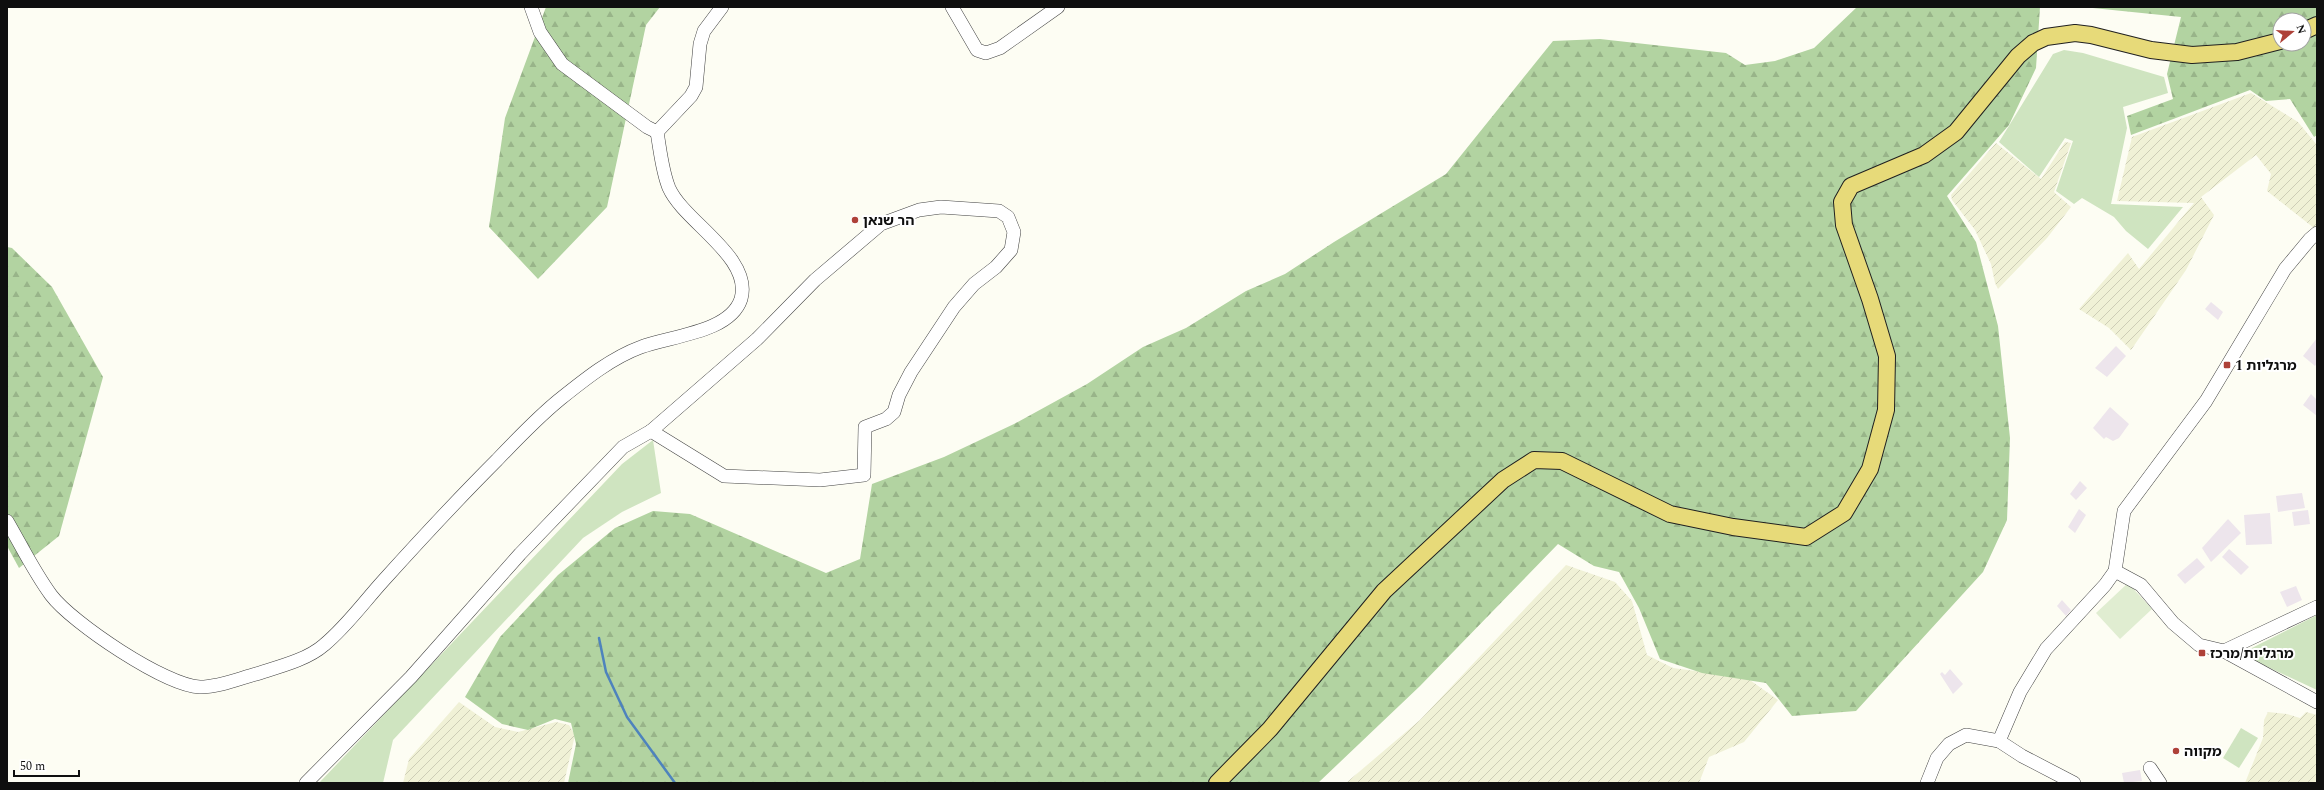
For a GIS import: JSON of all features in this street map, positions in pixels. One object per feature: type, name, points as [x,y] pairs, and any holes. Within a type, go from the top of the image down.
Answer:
[{"type":"main road","points":[[1217,783],[1270,729],[1384,591],[1503,480],[1534,460],[1562,461],[1670,514],[1733,527],[1806,537],[1844,513],[1870,469],[1886,410],[1887,356],[1870,299],[1844,225],[1842,202],[1851,186],[1924,155],[1956,132],[2018,56],[2033,43],[2052,36],[2075,33],[2091,35],[2151,50],[2192,55],[2237,52],[2272,42]]},
{"type":"street","points":[[531,7],[540,32],[562,64],[647,127],[657,132]]},
{"type":"street","points":[[657,132],[692,96],[696,87],[700,44],[704,31],[722,7]]},
{"type":"street","points":[[952,7],[977,50],[986,53],[1000,48],[1058,7]]},
{"type":"street","points":[[7,520],[52,596],[74,618],[126,656],[187,685],[214,686],[274,668],[323,646],[454,503],[547,410],[599,370],[640,347],[689,334],[728,318],[734,313],[740,300],[742,284],[736,268],[714,238],[683,210],[669,187],[657,132]]},
{"type":"street","points":[[306,783],[411,677],[520,554],[623,447],[651,431],[756,338],[815,280],[881,224],[920,210],[941,207],[988,208],[999,211],[1008,217],[1014,232],[1011,250],[996,267],[974,284],[954,306],[911,372],[899,395],[894,412],[886,419],[865,427],[864,475],[820,480],[724,476],[651,431]]},
{"type":"street","points":[[1999,741],[2020,692],[2046,649],[2116,571],[2124,511],[2206,401],[2285,269],[2310,238],[2317,233]]},
{"type":"street","points":[[2116,571],[2141,585],[2173,623],[2199,645],[2224,651],[2317,702]]},
{"type":"street","points":[[2224,651],[2317,607]]},
{"type":"street","points":[[1927,783],[1937,758],[1949,744],[1966,735],[1999,741],[2059,780],[2074,783]]},
{"type":"street","points":[[2150,768],[2160,783]]},
{"type":"shaded area","points":[[2211,302],[2223,312],[2218,320],[2205,309]]},
{"type":"shaded area","points":[[2317,338],[2317,363],[2315,366],[2303,356]]},
{"type":"shaded area","points":[[2116,346],[2126,356],[2107,377],[2095,368]]},
{"type":"shaded area","points":[[2311,394],[2317,400],[2317,416],[2303,405]]},
{"type":"shaded area","points":[[2110,407],[2129,424],[2119,438],[2113,441],[2106,437],[2104,439],[2093,428]]},
{"type":"shaded area","points":[[2080,481],[2087,488],[2076,500],[2070,494]]},
{"type":"shaded area","points":[[2302,493],[2305,508],[2278,512],[2276,496]]},
{"type":"shaded area","points":[[2079,509],[2086,515],[2075,533],[2068,527]]},
{"type":"shaded area","points":[[2308,510],[2310,524],[2294,526],[2292,512]]},
{"type":"shaded area","points":[[2270,513],[2272,544],[2246,545],[2244,515]]},
{"type":"shaded area","points":[[2228,519],[2241,533],[2211,562],[2202,548]]},
{"type":"shaded area","points":[[2229,549],[2249,567],[2241,575],[2222,557]]},
{"type":"shaded area","points":[[2197,558],[2205,567],[2185,584],[2177,575]]},
{"type":"shaded area","points":[[2296,586],[2302,600],[2287,607],[2280,592]]},
{"type":"shaded area","points":[[2062,600],[2071,610],[2066,616],[2057,606]]},
{"type":"shaded area","points":[[1950,669],[1963,684],[1953,694],[1940,674],[1942,672],[1945,675]]},
{"type":"shaded area","points":[[2140,770],[2142,781],[2124,783],[2122,773]]},
{"type":"green space","points":[[546,7],[660,7],[646,25],[607,207],[538,279],[489,227],[505,118]]},
{"type":"green space","points":[[1857,7],[2040,7],[2036,68],[2009,125],[1947,196],[1976,242],[1998,326],[2010,438],[2007,520],[1983,572],[1856,711],[1792,716],[1766,683],[1702,673],[1660,659],[1639,608],[1619,572],[1594,566],[1558,544],[1420,686],[1318,783],[568,783],[576,744],[571,723],[555,719],[528,730],[502,724],[465,697],[500,637],[558,575],[615,528],[653,511],[690,514],[826,573],[860,559],[872,484],[944,457],[1014,424],[1087,384],[1143,347],[1186,328],[1246,291],[1285,274],[1334,242],[1446,174],[1553,41],[1600,39],[1726,53],[1745,65],[1775,61],[1814,48]]},
{"type":"green space","points":[[2083,7],[2317,7],[2317,135],[2314,137],[2290,99],[2266,101],[2250,90],[2131,135],[2127,116],[2173,99],[2167,74],[2181,17]]},
{"type":"green space","points":[[2064,50],[2083,53],[2164,77],[2168,93],[2123,107],[2127,128],[2111,204],[2183,207],[2148,249],[2126,231],[2114,217],[2082,198],[2074,204],[2056,191],[2073,141],[2065,138],[2039,177],[1999,142],[2053,54]]},
{"type":"green space","points":[[2251,93],[2298,122],[2317,145],[2317,226],[2314,228],[2267,191],[2271,174],[2256,155],[2201,197],[2214,215],[2186,270],[2131,350],[2109,328],[2079,309],[2128,253],[2139,269],[2194,203],[2117,201],[2132,137]]},
{"type":"green space","points":[[2065,142],[2071,143],[2054,192],[2071,207],[2047,238],[1998,289],[1995,283],[1991,264],[1975,230],[1952,200],[1951,195],[1996,143],[2041,179]]},
{"type":"green space","points":[[7,247],[12,248],[52,287],[103,377],[59,536],[19,568],[7,546]]},
{"type":"green space","points":[[653,440],[661,493],[622,512],[583,538],[393,740],[383,783],[319,783],[622,464]]},
{"type":"green space","points":[[1566,565],[1615,582],[1632,601],[1647,655],[1673,668],[1747,678],[1778,700],[1744,742],[1709,757],[1699,783],[1346,783],[1420,720]]},
{"type":"green space","points":[[2128,583],[2152,609],[2120,639],[2096,613]]},
{"type":"green space","points":[[2317,615],[2317,690],[2240,654]]},
{"type":"green space","points":[[459,702],[495,727],[518,732],[556,722],[569,725],[575,735],[564,783],[403,783],[409,759]]},
{"type":"green space","points":[[2268,712],[2287,714],[2300,718],[2306,712],[2317,715],[2317,783],[2245,783],[2263,738],[2264,720]]},
{"type":"green space","points":[[2241,728],[2258,738],[2239,768],[2223,758]]},
{"type":"waterway","points":[[599,638],[606,672],[627,717],[675,783]]},
{"type":"place","name":"הר שנאן","points":[[855,220]]},
{"type":"place","name":"מרגליות 1","points":[[2227,365]]},
{"type":"place","name":"מרגליות/מרכז","points":[[2202,653]]},
{"type":"place","name":"מקווה","points":[[2176,751]]}]
